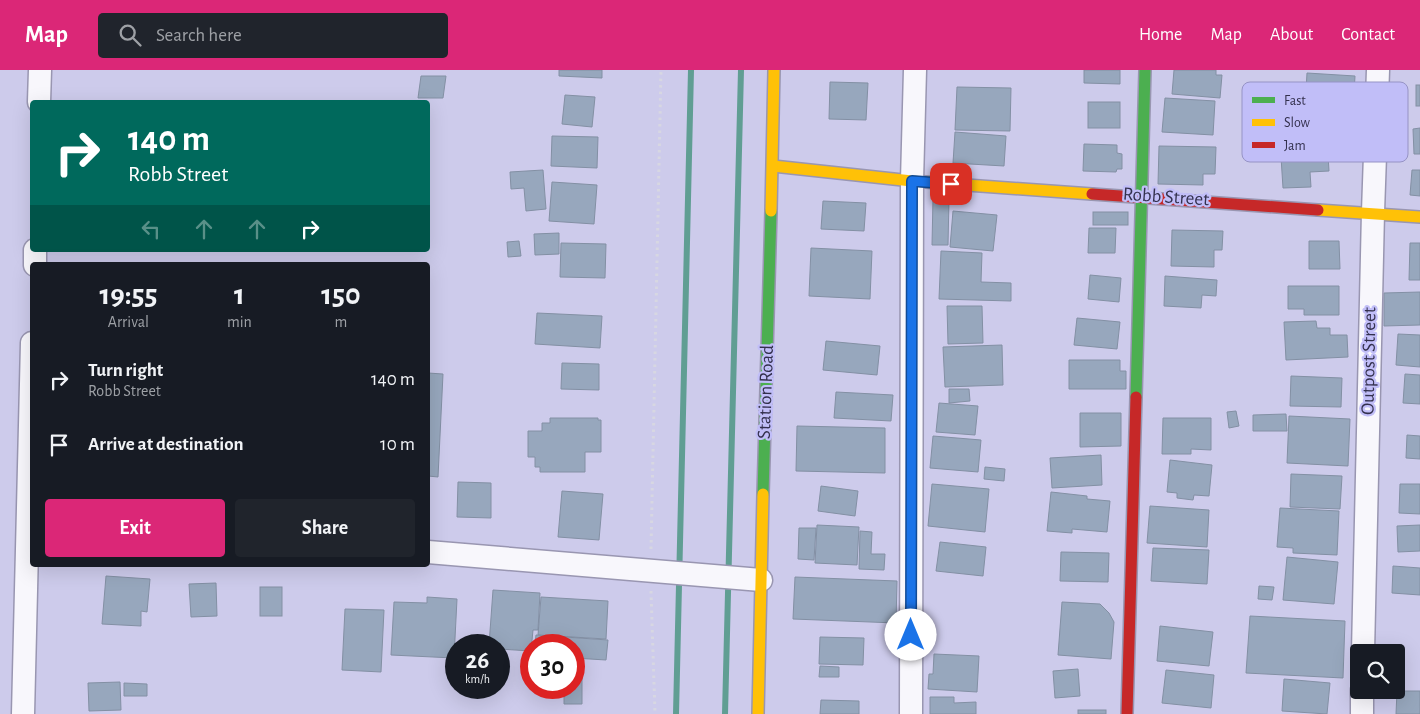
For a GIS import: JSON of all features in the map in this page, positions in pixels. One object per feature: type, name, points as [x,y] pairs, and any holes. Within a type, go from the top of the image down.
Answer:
[{"type":"street","points":[[39,100],[40,70]]},
{"type":"street","name":"Station Road","points":[[758,714],[774,70]]},
{"type":"street","points":[[911,714],[912,181],[915,70]]},
{"type":"street","points":[[1127,714],[1145,70]]},
{"type":"street","name":"Outpost Street","points":[[1363,644],[1374,162]]},
{"type":"street","name":"Robb Street","points":[[773,166],[912,181],[1420,216]]},
{"type":"street","points":[[24,714],[30,520]]},
{"type":"street","points":[[430,552],[760,580]]},
{"type":"street","points":[[1362,699],[1362,714]]},
{"type":"path","points":[[655,714],[651,571],[661,70]]},
{"type":"building","points":[[559,70],[602,70],[602,78],[559,76]]},
{"type":"building","points":[[1084,70],[1120,70],[1120,84],[1084,83]]},
{"type":"building","points":[[1174,70],[1216,70],[1216,75],[1222,75],[1220,98],[1172,94]]},
{"type":"building","points":[[1307,73],[1355,76],[1355,82],[1306,82]]},
{"type":"building","points":[[421,76],[446,76],[443,98],[418,98]]},
{"type":"building","points":[[830,82],[868,83],[866,120],[829,119]]},
{"type":"building","points":[[1416,85],[1420,85],[1420,106],[1416,106]]},
{"type":"building","points":[[957,87],[1011,88],[1010,131],[955,130]]},
{"type":"building","points":[[565,95],[595,97],[592,127],[562,124]]},
{"type":"building","points":[[1165,98],[1215,101],[1213,135],[1162,132]]},
{"type":"building","points":[[1088,102],[1120,102],[1120,128],[1088,128]]},
{"type":"building","points":[[1420,128],[1420,154],[1414,154],[1413,129]]},
{"type":"building","points":[[955,132],[1006,136],[1004,166],[953,163]]},
{"type":"building","points":[[552,136],[598,137],[597,168],[551,166]]},
{"type":"building","points":[[1084,144],[1117,145],[1117,153],[1122,154],[1122,169],[1117,169],[1116,172],[1083,171]]},
{"type":"building","points":[[1159,146],[1216,147],[1215,174],[1203,174],[1203,185],[1158,184]]},
{"type":"building","points":[[1281,162],[1328,162],[1329,171],[1310,172],[1311,187],[1283,188]]},
{"type":"building","points":[[543,170],[546,209],[526,211],[524,188],[511,189],[510,172]]},
{"type":"building","points":[[1412,170],[1420,170],[1420,196],[1410,195]]},
{"type":"building","points":[[552,182],[597,185],[594,224],[549,221]]},
{"type":"building","points":[[933,198],[949,199],[948,245],[932,245]]},
{"type":"building","points":[[823,201],[866,203],[864,231],[821,229]]},
{"type":"building","points":[[953,211],[997,215],[993,251],[950,247]]},
{"type":"building","points":[[1093,212],[1128,212],[1128,225],[1093,225]]},
{"type":"building","points":[[1089,228],[1116,228],[1115,253],[1088,253]]},
{"type":"building","points":[[1172,230],[1223,231],[1222,250],[1214,250],[1214,267],[1171,266]]},
{"type":"building","points":[[559,233],[559,254],[535,255],[534,234]]},
{"type":"building","points":[[519,241],[521,256],[508,257],[507,242]]},
{"type":"building","points":[[1309,241],[1339,241],[1340,269],[1309,269]]},
{"type":"building","points":[[561,243],[606,244],[605,278],[560,277]]},
{"type":"building","points":[[1410,243],[1420,243],[1420,280],[1409,280]]},
{"type":"building","points":[[811,248],[872,251],[870,299],[809,296]]},
{"type":"building","points":[[941,251],[982,253],[981,282],[1011,283],[1011,301],[939,299]]},
{"type":"building","points":[[1090,275],[1121,278],[1119,302],[1088,299]]},
{"type":"building","points":[[1165,276],[1217,280],[1216,296],[1202,295],[1201,308],[1164,306]]},
{"type":"building","points":[[1288,286],[1339,286],[1339,315],[1304,315],[1304,309],[1288,309]]},
{"type":"building","points":[[1420,292],[1420,325],[1384,326],[1384,293]]},
{"type":"building","points":[[947,306],[982,306],[983,343],[948,344]]},
{"type":"building","points":[[537,313],[602,316],[600,348],[535,344]]},
{"type":"building","points":[[1077,318],[1120,322],[1117,349],[1074,345]]},
{"type":"building","points":[[1316,321],[1317,328],[1330,328],[1330,335],[1347,335],[1348,357],[1286,360],[1284,322]]},
{"type":"building","points":[[1398,334],[1420,335],[1420,367],[1396,365]]},
{"type":"building","points":[[826,341],[880,346],[877,375],[823,370]]},
{"type":"building","points":[[1002,345],[1003,385],[945,387],[943,347]]},
{"type":"building","points":[[1069,360],[1120,360],[1120,371],[1126,371],[1126,389],[1069,389]]},
{"type":"building","points":[[562,363],[599,364],[599,390],[561,389]]},
{"type":"building","points":[[430,373],[443,374],[438,477],[430,476]]},
{"type":"building","points":[[1405,374],[1420,375],[1420,404],[1403,403]]},
{"type":"building","points":[[1291,376],[1342,378],[1341,407],[1290,406]]},
{"type":"building","points":[[949,389],[969,389],[970,401],[949,403]]},
{"type":"building","points":[[836,392],[893,395],[891,421],[834,418]]},
{"type":"building","points":[[939,403],[978,406],[975,435],[936,432]]},
{"type":"building","points":[[1236,411],[1239,426],[1229,428],[1227,412]]},
{"type":"building","points":[[1080,413],[1121,413],[1121,446],[1080,447]]},
{"type":"building","points":[[1286,414],[1287,431],[1253,431],[1253,415]]},
{"type":"building","points":[[1289,416],[1350,419],[1348,466],[1287,463]]},
{"type":"building","points":[[550,418],[598,418],[598,420],[601,420],[601,452],[585,452],[585,472],[540,472],[540,467],[535,467],[535,457],[528,457],[528,431],[542,431],[542,423],[550,423]]},
{"type":"building","points":[[1163,418],[1211,418],[1211,450],[1191,449],[1191,454],[1162,454]]},
{"type":"building","points":[[797,426],[885,428],[885,473],[796,471]]},
{"type":"building","points":[[1407,435],[1420,436],[1420,459],[1406,458]]},
{"type":"building","points":[[933,436],[981,440],[978,472],[930,468]]},
{"type":"building","points":[[1101,455],[1102,485],[1052,488],[1050,458]]},
{"type":"building","points":[[1170,460],[1212,465],[1209,496],[1194,495],[1193,500],[1177,498],[1177,493],[1167,492]]},
{"type":"building","points":[[985,467],[1005,469],[1004,481],[984,479]]},
{"type":"building","points":[[1291,474],[1342,476],[1340,509],[1290,507]]},
{"type":"building","points":[[458,482],[491,483],[491,518],[457,517]]},
{"type":"building","points":[[932,484],[989,489],[985,532],[928,526]]},
{"type":"building","points":[[1400,484],[1420,484],[1420,514],[1399,513]]},
{"type":"building","points":[[821,486],[858,491],[855,516],[818,511]]},
{"type":"building","points":[[562,491],[603,494],[599,540],[558,537]]},
{"type":"building","points":[[1051,492],[1110,501],[1107,532],[1072,529],[1072,533],[1047,531]]},
{"type":"building","points":[[1150,506],[1209,510],[1207,547],[1147,543]]},
{"type":"building","points":[[1280,508],[1339,511],[1337,555],[1293,553],[1293,548],[1277,547]]},
{"type":"building","points":[[817,525],[859,527],[857,565],[815,563]]},
{"type":"building","points":[[1420,525],[1420,551],[1398,552],[1397,526]]},
{"type":"building","points":[[799,528],[816,528],[814,560],[798,559]]},
{"type":"building","points":[[860,531],[872,532],[871,554],[885,554],[884,570],[859,569]]},
{"type":"building","points":[[940,542],[986,547],[983,576],[936,571]]},
{"type":"building","points":[[1153,548],[1209,550],[1207,584],[1151,581]]},
{"type":"building","points":[[1061,552],[1109,553],[1108,582],[1060,581]]},
{"type":"building","points":[[1287,557],[1338,562],[1334,604],[1283,600]]},
{"type":"building","points":[[1393,566],[1420,568],[1420,595],[1392,593]]},
{"type":"building","points":[[106,576],[150,579],[147,612],[141,611],[141,626],[102,624]]},
{"type":"building","points":[[795,577],[897,581],[896,623],[793,619]]},
{"type":"building","points":[[216,583],[217,616],[191,617],[189,584]]},
{"type":"building","points":[[1259,586],[1274,587],[1272,600],[1258,599]]},
{"type":"building","points":[[260,587],[282,587],[282,616],[260,616]]},
{"type":"building","points":[[493,590],[540,593],[538,630],[533,630],[533,634],[520,634],[520,650],[510,650],[510,634],[490,634]]},
{"type":"building","points":[[427,597],[457,599],[455,634],[445,634],[445,658],[391,655],[394,602],[427,603]]},
{"type":"building","points":[[541,597],[608,601],[606,639],[585,638],[585,634],[538,634]]},
{"type":"building","points":[[1062,602],[1100,604],[1109,613],[1114,622],[1111,659],[1058,655]]},
{"type":"building","points":[[345,609],[384,610],[381,672],[342,670]]},
{"type":"building","points":[[1250,616],[1345,621],[1343,678],[1246,673]]},
{"type":"building","points":[[1160,626],[1213,632],[1209,666],[1157,661]]},
{"type":"building","points":[[820,637],[864,638],[863,665],[819,664]]},
{"type":"building","points":[[585,638],[608,640],[606,660],[585,659]]},
{"type":"building","points":[[934,654],[979,656],[977,692],[928,689],[929,674],[933,674]]},
{"type":"building","points":[[820,666],[839,667],[839,677],[819,677]]},
{"type":"building","points":[[1078,669],[1080,696],[1055,698],[1053,671]]},
{"type":"building","points":[[1166,670],[1214,675],[1211,708],[1162,703]]},
{"type":"building","points":[[1284,679],[1330,683],[1327,714],[1282,711]]},
{"type":"building","points":[[120,682],[121,710],[89,711],[88,683]]},
{"type":"building","points":[[124,683],[147,684],[147,696],[124,696]]},
{"type":"building","points":[[1405,691],[1420,691],[1420,714],[1396,714],[1397,699],[1405,699]]},
{"type":"building","points":[[930,697],[954,697],[954,703],[976,702],[976,714],[930,714]]},
{"type":"building","points":[[564,699],[582,699],[582,704],[564,704]]},
{"type":"building","points":[[821,700],[859,701],[859,714],[820,714]]},
{"type":"building","points":[[1078,710],[1106,710],[1106,714],[1078,714]]},
{"type":"waterway","points":[[676,714],[691,70]]},
{"type":"waterway","points":[[725,714],[741,70]]},
{"type":"traffic: fast","points":[[1136,397],[1145,70]]},
{"type":"traffic: fast","points":[[763,494],[771,211]]},
{"type":"traffic: slow","points":[[771,211],[774,70]]},
{"type":"traffic: slow","points":[[773,166],[912,181],[1092,194]]},
{"type":"traffic: slow","points":[[1318,210],[1420,217]]},
{"type":"traffic: slow","points":[[758,714],[763,494]]},
{"type":"traffic: jam","points":[[1092,194],[1318,210]]},
{"type":"traffic: jam","points":[[1127,714],[1136,397]]},
{"type":"route","points":[[911,635],[912,181],[951,184]]}]
